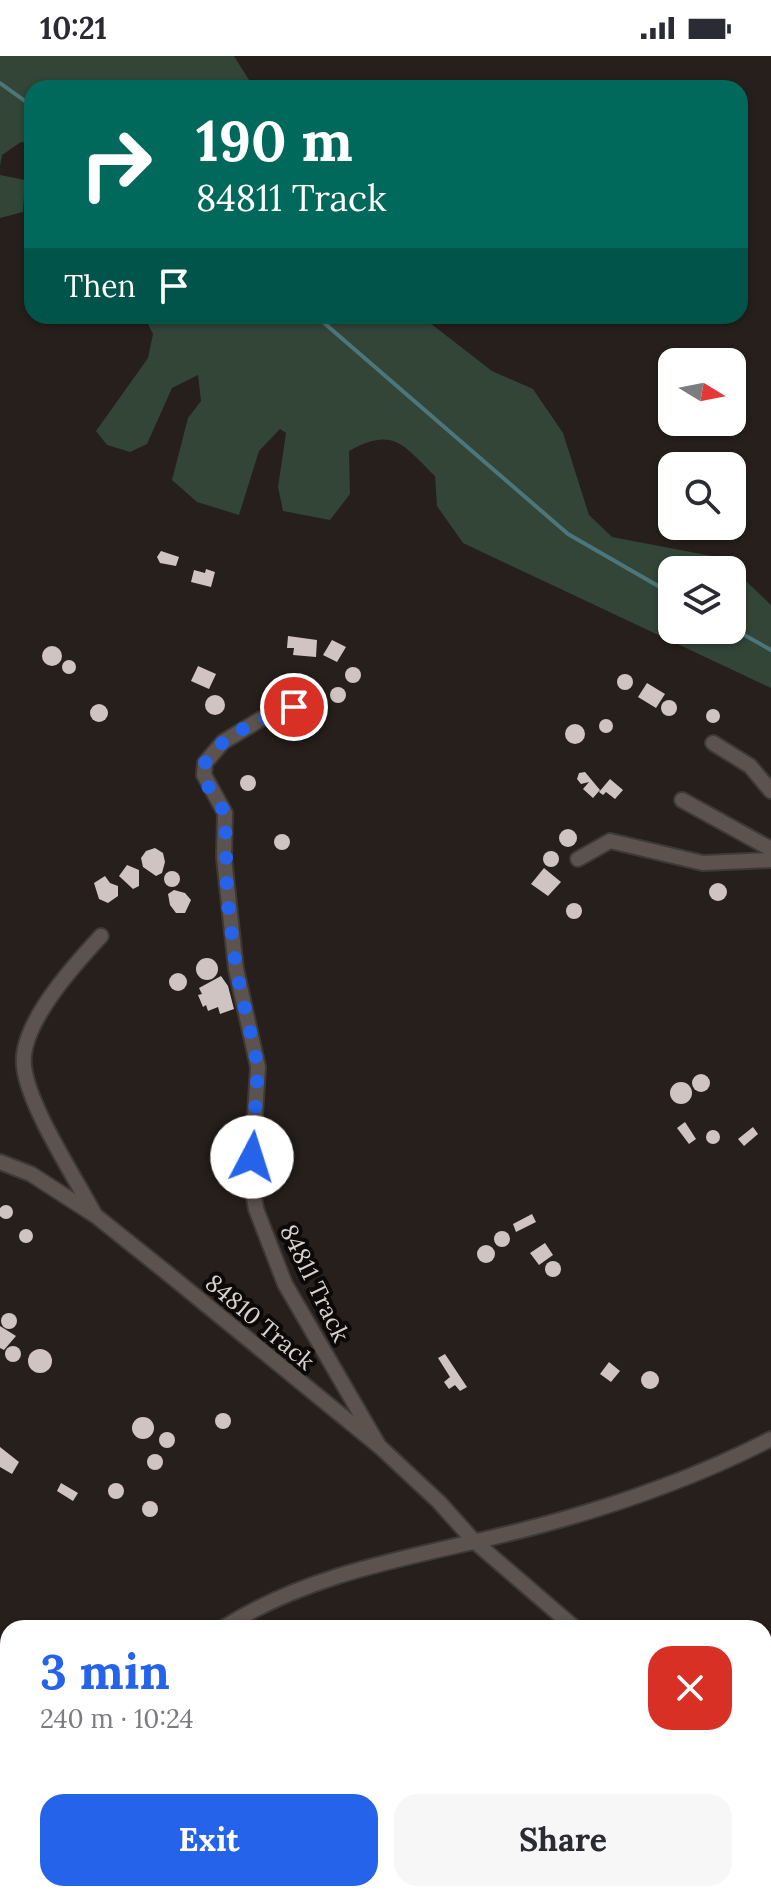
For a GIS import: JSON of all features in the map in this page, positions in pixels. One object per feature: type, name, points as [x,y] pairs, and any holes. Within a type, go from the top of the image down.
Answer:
[{"type":"street","name":"84811 Track","points":[[294,707],[261,719],[223,742],[205,763],[204,775],[225,813],[225,871],[236,969],[258,1067],[251,1179],[256,1209],[285,1284],[379,1446]]},
{"type":"street","points":[[713,743],[750,766],[771,791]]},
{"type":"street","points":[[682,800],[771,849]]},
{"type":"street","points":[[578,859],[603,842],[620,841],[703,863],[771,860]]},
{"type":"street","points":[[96,1216],[36,1101],[23,1062],[28,1043],[59,980],[101,936]]},
{"type":"street","name":"84810 Track","points":[[0,1162],[31,1174],[96,1216],[379,1446],[474,1541],[566,1620]]},
{"type":"street","points":[[236,1620],[337,1577],[544,1525],[678,1480],[771,1439]]},
{"type":"green space","points":[[0,56],[234,56],[249,80],[24,80],[24,142],[2,155],[0,166]]},
{"type":"green space","points":[[0,175],[24,180],[23,212],[0,218]]},
{"type":"green space","points":[[148,324],[431,324],[492,371],[533,389],[563,433],[589,515],[612,537],[712,556],[658,556],[658,635],[463,543],[437,506],[435,476],[397,442],[377,440],[349,451],[350,494],[330,520],[283,511],[278,487],[286,433],[280,429],[259,451],[239,515],[197,502],[172,480],[188,418],[201,401],[198,375],[172,388],[147,444],[130,452],[107,445],[96,431],[148,358],[153,334]]},
{"type":"green space","points":[[746,581],[771,605],[771,688],[678,644],[746,644]]},
{"type":"building","points":[[161,551],[179,557],[176,566],[160,563],[157,557]]},
{"type":"building","points":[[206,569],[215,572],[211,587],[191,582],[194,570],[205,573]]},
{"type":"building","points":[[288,636],[317,640],[316,657],[293,655],[294,648],[287,648]]},
{"type":"building","points":[[332,640],[346,647],[337,662],[323,655]]},
{"type":"building","points":[[48,646],[56,646],[62,656],[56,666],[48,666],[42,660],[42,652]]},
{"type":"building","points":[[69,660],[76,667],[69,674],[62,667]]},
{"type":"building","points":[[198,666],[216,674],[209,689],[191,681]]},
{"type":"building","points":[[353,667],[361,675],[353,683],[345,675]]},
{"type":"building","points":[[625,674],[631,676],[631,688],[625,690],[619,688],[617,682],[619,676]]},
{"type":"building","points":[[647,683],[665,694],[656,708],[638,697]]},
{"type":"building","points":[[338,687],[344,689],[344,701],[338,703],[332,701],[330,695],[332,689]]},
{"type":"building","points":[[211,695],[219,695],[225,705],[219,715],[211,715],[205,709],[205,701]]},
{"type":"building","points":[[669,700],[675,702],[675,714],[669,716],[663,714],[661,708],[663,702]]},
{"type":"building","points":[[95,704],[103,704],[108,713],[106,720],[95,722],[90,717],[90,709]]},
{"type":"building","points":[[713,709],[720,716],[713,723],[706,716]]},
{"type":"building","points":[[606,719],[613,726],[606,733],[599,726]]},
{"type":"building","points":[[575,724],[582,727],[585,734],[582,741],[575,744],[568,741],[565,734],[568,727]]},
{"type":"building","points":[[585,772],[600,790],[593,798],[583,789],[589,782],[581,784],[577,779],[579,773]]},
{"type":"building","points":[[248,775],[254,777],[254,789],[248,791],[242,789],[240,783],[242,777]]},
{"type":"building","points":[[610,779],[623,790],[615,799],[606,792],[603,795],[599,792]]},
{"type":"building","points":[[568,829],[577,838],[568,847],[559,838]]},
{"type":"building","points":[[282,834],[288,836],[288,848],[282,850],[276,848],[274,842],[276,836]]},
{"type":"building","points":[[155,848],[163,853],[165,862],[162,873],[156,876],[143,867],[141,858],[146,851]]},
{"type":"building","points":[[548,851],[554,851],[559,859],[557,865],[548,867],[543,862],[543,856]]},
{"type":"building","points":[[127,865],[139,870],[139,886],[133,889],[119,876]]},
{"type":"building","points":[[544,868],[561,882],[548,896],[531,884]]},
{"type":"building","points":[[172,871],[180,879],[172,887],[164,879]]},
{"type":"building","points":[[105,876],[110,883],[118,886],[118,896],[108,903],[99,899],[94,883]]},
{"type":"building","points":[[718,883],[727,892],[718,901],[709,892]]},
{"type":"building","points":[[174,890],[185,893],[191,900],[185,913],[176,913],[170,905],[168,894]]},
{"type":"building","points":[[571,903],[577,903],[582,911],[580,917],[571,919],[566,914],[566,908]]},
{"type":"building","points":[[207,958],[215,961],[218,969],[215,977],[207,980],[199,977],[196,969],[199,961]]},
{"type":"building","points":[[174,973],[182,973],[187,982],[185,989],[174,991],[169,986],[169,978]]},
{"type":"building","points":[[221,976],[228,986],[234,1009],[220,1014],[218,1007],[208,1011],[206,1005],[203,1007],[198,995],[202,994],[199,988]]},
{"type":"building","points":[[697,1074],[705,1074],[710,1083],[708,1090],[697,1092],[692,1087],[692,1079]]},
{"type":"building","points":[[681,1082],[689,1085],[692,1093],[689,1101],[681,1104],[673,1101],[670,1093],[673,1085]]},
{"type":"building","points":[[685,1122],[696,1139],[689,1144],[677,1128]]},
{"type":"building","points":[[753,1127],[758,1134],[744,1146],[738,1139]]},
{"type":"building","points":[[713,1130],[720,1137],[713,1144],[706,1137]]},
{"type":"building","points":[[6,1205],[13,1212],[6,1219],[-1,1212]]},
{"type":"building","points":[[532,1214],[536,1222],[516,1232],[513,1224]]},
{"type":"building","points":[[26,1229],[33,1236],[26,1243],[19,1236]]},
{"type":"building","points":[[499,1231],[505,1231],[510,1239],[508,1245],[499,1247],[494,1242],[494,1236]]},
{"type":"building","points":[[545,1243],[553,1255],[539,1265],[530,1253]]},
{"type":"building","points":[[482,1245],[490,1245],[495,1254],[493,1261],[482,1263],[477,1258],[477,1250]]},
{"type":"building","points":[[550,1261],[556,1261],[561,1269],[559,1275],[550,1277],[545,1272],[545,1266]]},
{"type":"building","points":[[6,1313],[12,1313],[17,1321],[15,1327],[6,1329],[1,1324],[1,1318]]},
{"type":"building","points":[[0,1326],[16,1336],[4,1350],[0,1348]]},
{"type":"building","points":[[13,1346],[21,1354],[13,1362],[5,1354]]},
{"type":"building","points":[[40,1349],[49,1352],[52,1361],[49,1370],[40,1373],[31,1370],[28,1361],[31,1352]]},
{"type":"building","points":[[445,1354],[467,1387],[460,1391],[455,1385],[449,1389],[444,1382],[450,1377],[438,1358]]},
{"type":"building","points":[[609,1362],[620,1371],[611,1382],[600,1374]]},
{"type":"building","points":[[650,1371],[659,1380],[650,1389],[641,1380]]},
{"type":"building","points":[[223,1413],[229,1415],[229,1427],[223,1429],[217,1427],[215,1421],[217,1415]]},
{"type":"building","points":[[143,1417],[151,1420],[154,1428],[151,1436],[143,1439],[135,1436],[132,1428],[135,1420]]},
{"type":"building","points":[[164,1432],[170,1432],[175,1440],[173,1446],[164,1448],[159,1443],[159,1437]]},
{"type":"building","points":[[0,1447],[19,1462],[12,1474],[0,1467]]},
{"type":"building","points":[[155,1454],[163,1462],[155,1470],[147,1462]]},
{"type":"building","points":[[61,1483],[78,1493],[73,1501],[57,1491]]},
{"type":"building","points":[[113,1483],[119,1483],[124,1491],[122,1497],[113,1499],[108,1494],[108,1488]]},
{"type":"building","points":[[147,1501],[153,1501],[158,1509],[156,1515],[147,1517],[142,1512],[142,1506]]},
{"type":"waterway","points":[[0,83],[24,100]]},
{"type":"waterway","points":[[325,324],[568,534],[658,586]]},
{"type":"waterway","points":[[746,636],[771,650]]},
{"type":"route","points":[[252,1157],[259,1091],[258,1067],[236,969],[224,858],[225,813],[208,786],[204,775],[205,763],[212,751],[223,742],[261,719],[294,707]]}]
